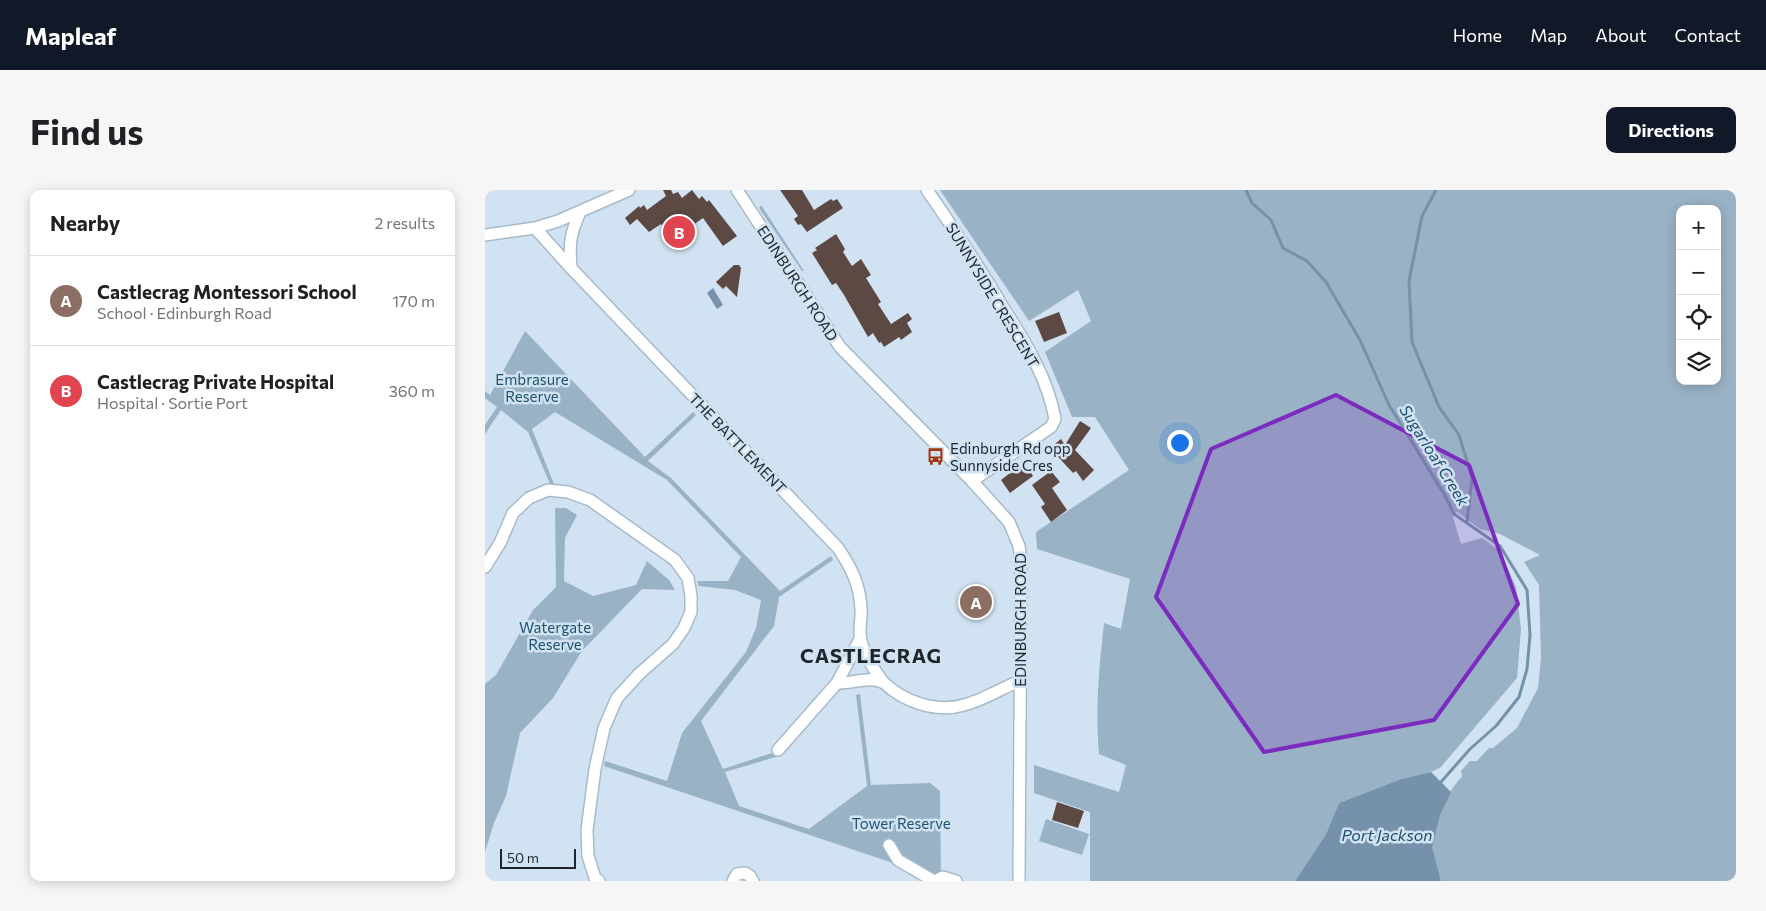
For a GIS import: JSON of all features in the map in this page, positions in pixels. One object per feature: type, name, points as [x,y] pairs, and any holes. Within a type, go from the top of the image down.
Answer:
[{"type":"street","points":[[487,238],[558,222],[629,190]]},
{"type":"street","name":"EDINBURGH ROAD","points":[[737,190],[840,347],[972,481],[1009,522],[1019,546],[1021,558],[1019,881]]},
{"type":"street","name":"SUNNYSIDE CRESCENT","points":[[927,190],[977,263],[1032,353],[1052,403],[1055,419],[1051,427],[972,481]]},
{"type":"street","points":[[571,268],[569,248],[571,234],[580,212]]},
{"type":"street","name":"THE BATTLEMENT","points":[[535,228],[838,548],[849,564],[857,586],[861,610],[860,639],[871,666],[883,682]]},
{"type":"street","points":[[485,567],[500,543],[513,513],[529,498],[548,490],[568,492],[590,500],[675,560],[688,578],[691,612],[684,628],[673,644],[639,674],[617,698],[604,728],[595,769],[587,830],[588,856],[597,880]]},
{"type":"street","name":"THE BATTLEMENT","points":[[777,750],[840,677],[860,639]]},
{"type":"street","points":[[840,677],[883,682],[894,692],[909,700],[921,705],[943,708],[964,706],[1021,681]]},
{"type":"street","points":[[889,845],[898,860],[935,881],[937,878],[943,877],[956,881]]},
{"type":"street","points":[[733,881],[737,874],[745,873],[753,881]]},
{"type":"highlighted area","points":[[1336,395],[1469,465],[1518,604],[1434,720],[1264,752],[1156,597],[1211,449]]},
{"type":"green space","points":[[940,190],[1736,190],[1736,881],[1441,881],[1432,846],[1438,819],[1446,800],[1462,777],[1461,771],[1470,761],[1477,761],[1489,748],[1493,748],[1517,728],[1538,688],[1541,658],[1539,585],[1524,562],[1540,555],[1500,534],[1480,529],[1457,512],[1453,517],[1461,544],[1482,538],[1499,550],[1516,587],[1521,629],[1517,678],[1440,768],[1401,779],[1339,803],[1326,834],[1295,881],[1090,881],[1090,812],[1034,793],[1034,765],[1119,792],[1126,765],[1099,754],[1097,721],[1104,623],[1121,629],[1130,579],[1037,549],[1036,532],[1129,470],[1095,417],[1072,417],[1045,352],[1091,321],[1078,290],[1029,321]]},
{"type":"green space","points":[[761,205],[804,271],[802,271],[759,208]]},
{"type":"green space","points":[[525,331],[645,457],[693,412],[696,415],[648,461],[671,478],[780,591],[831,556],[833,560],[779,597],[774,626],[701,721],[723,769],[778,751],[779,756],[725,772],[739,806],[809,829],[867,786],[856,695],[860,694],[871,785],[930,783],[940,791],[941,881],[926,881],[893,863],[604,766],[605,761],[667,781],[682,733],[746,652],[756,628],[761,600],[735,590],[699,586],[697,581],[728,581],[741,557],[667,480],[555,412],[532,429],[554,484],[550,484],[528,432],[501,410],[485,434],[485,425],[497,407],[485,398],[485,391],[490,395]]},
{"type":"green space","name":"Watergate Reserve","points":[[555,508],[566,508],[577,515],[565,538],[564,581],[593,596],[636,585],[647,561],[669,580],[675,590],[642,589],[582,651],[553,698],[520,733],[506,796],[494,823],[485,852],[485,684],[496,675],[533,610],[556,587]]},
{"type":"green space","points":[[1046,819],[1089,834],[1082,855],[1039,841]]},
{"type":"water","points":[[713,288],[723,305],[717,309],[707,293]]},
{"type":"water","name":"Port Jackson","points":[[1431,772],[1451,792],[1440,815],[1432,847],[1441,881],[1295,881],[1326,834],[1339,803],[1401,779]]},
{"type":"building","points":[[663,190],[671,190],[673,194],[678,192],[682,198],[692,190],[699,199],[702,196],[707,202],[709,200],[737,236],[723,246],[703,218],[686,230],[680,222],[667,231],[661,224],[649,232],[637,219],[630,225],[625,218],[639,206],[640,208],[644,205],[647,210],[666,196]]},
{"type":"building","points":[[780,190],[802,190],[814,210],[831,199],[833,201],[837,199],[843,208],[807,232],[794,219],[798,216]]},
{"type":"building","points":[[836,234],[845,249],[843,252],[852,266],[861,259],[871,275],[866,278],[881,302],[878,304],[891,324],[908,313],[912,319],[907,323],[912,332],[901,340],[899,337],[884,347],[873,333],[868,337],[836,283],[832,285],[812,253],[817,250],[815,248]]},
{"type":"building","points":[[734,265],[739,265],[741,268],[737,297],[726,286],[723,289],[716,282]]},
{"type":"building","points":[[1059,312],[1067,333],[1044,342],[1035,321]]},
{"type":"building","points":[[1080,421],[1091,428],[1075,450],[1094,470],[1083,481],[1076,471],[1073,473],[1050,448],[1061,439],[1065,445]]},
{"type":"building","points":[[1024,462],[1033,476],[1010,493],[1001,480]]},
{"type":"building","points":[[1051,471],[1060,482],[1052,488],[1067,510],[1051,522],[1041,507],[1045,504],[1032,485]]},
{"type":"building","points":[[1057,802],[1084,811],[1078,828],[1052,820]]},
{"type":"waterway","name":"Sugarloaf Creek","points":[[1246,190],[1252,203],[1271,220],[1283,248],[1307,261],[1326,282],[1360,340],[1389,405],[1444,494],[1454,514],[1500,546],[1527,590],[1530,635],[1527,669],[1519,697],[1496,726],[1470,749],[1441,782]]},
{"type":"waterway","points":[[1436,190],[1422,216],[1409,281],[1412,342],[1439,407],[1459,435],[1472,478],[1467,522]]},
{"type":"place","name":"Castlecrag Private Hospital","points":[[679,232]]},
{"type":"place","name":"Edinburgh Rd opp Sunnyside Cres","points":[[936,457]]},
{"type":"place","name":"Castlecrag Montessori School","points":[[976,602]]},
{"type":"district","name":"CASTLECRAG","points":[[871,655]]},
{"type":"park label","name":"Embrasure Reserve","points":[[532,388]]},
{"type":"park label","name":"Tower Reserve","points":[[901,823]]}]
